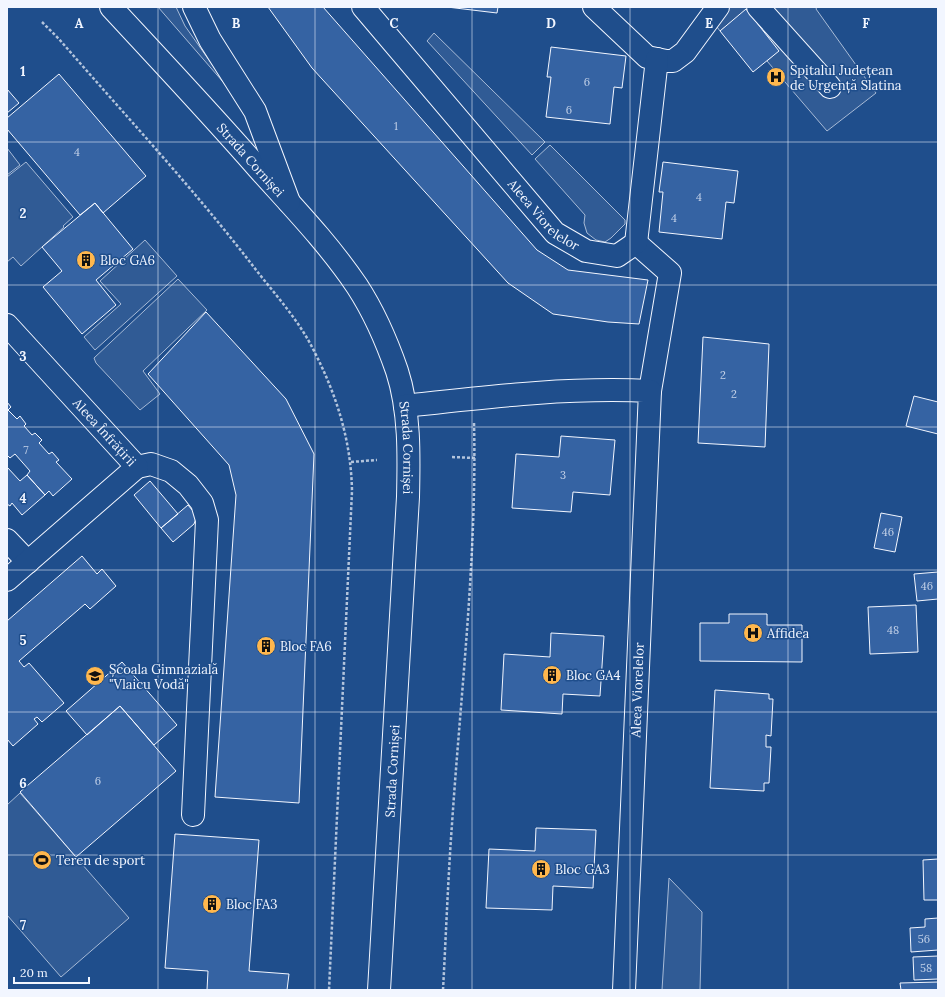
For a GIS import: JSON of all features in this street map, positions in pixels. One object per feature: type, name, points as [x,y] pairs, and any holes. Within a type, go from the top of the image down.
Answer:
[{"type":"street","name":"Strada Cornișei","points":[[110,7],[326,244],[358,287],[380,328],[394,365],[405,406],[408,443],[408,497],[379,990]]},
{"type":"street","points":[[194,7],[210,40],[255,111],[289,202]]},
{"type":"street","name":"Aleea Viorelelor","points":[[363,7],[555,232],[586,250],[617,256],[636,243],[670,273],[650,391],[624,990]]},
{"type":"street","points":[[594,7],[647,57],[673,61],[685,52],[718,7]]},
{"type":"street","points":[[758,7],[830,87]]},
{"type":"street","points":[[636,243],[658,59]]},
{"type":"street","name":"Aleea Înfrățirii","points":[[7,325],[137,467],[7,580]]},
{"type":"street","points":[[405,406],[472,398],[586,390],[650,391]]},
{"type":"street","points":[[137,467],[151,464],[170,471],[188,485],[202,503],[207,520],[193,815]]},
{"type":"street","points":[[7,540],[28,562]]},
{"type":"path","points":[[42,22],[59,39],[234,242],[289,312],[312,346],[341,414],[351,462],[352,491],[329,990]]},
{"type":"path","points":[[443,990],[452,824],[463,689],[475,458],[472,398]]},
{"type":"path","points":[[452,457],[475,458]]},
{"type":"path","points":[[351,462],[377,460]]},
{"type":"shaded area","points":[[158,7],[176,7],[185,26],[230,90]]},
{"type":"shaded area","points":[[702,7],[817,7],[816,9],[876,93],[827,131],[767,61],[778,51],[746,10],[720,31]]},
{"type":"shaded area","points":[[434,33],[545,142],[532,155],[427,41]]},
{"type":"shaded area","points":[[550,145],[625,220],[625,224],[605,242],[596,240],[587,233],[584,223],[585,215],[535,159]]},
{"type":"shaded area","points":[[7,148],[20,165],[7,175]]},
{"type":"shaded area","points":[[26,162],[73,217],[21,266],[13,257],[7,262],[7,177]]},
{"type":"shaded area","points":[[145,240],[177,276],[95,350],[84,337],[121,304],[100,281]]},
{"type":"shaded area","points":[[178,279],[207,310],[143,371],[160,394],[140,410],[96,363],[94,358]]},
{"type":"shaded area","name":"Teren de sport","points":[[20,793],[129,918],[61,977],[7,915],[7,805]]},
{"type":"shaded area","points":[[669,878],[702,912],[700,990],[662,990]]},
{"type":"building","points":[[268,7],[323,7],[537,250],[568,270],[648,280],[639,324],[608,322],[553,314],[508,283],[312,68]]},
{"type":"building","points":[[447,7],[498,7],[497,13]]},
{"type":"building","points":[[746,9],[779,51],[753,72],[720,31]]},
{"type":"building","points":[[551,47],[626,56],[622,88],[614,87],[610,124],[546,117],[551,77],[547,77]]},
{"type":"building","points":[[59,74],[146,176],[103,213],[95,203],[80,215],[7,129],[7,118]]},
{"type":"building","points":[[7,89],[19,103],[7,113]]},
{"type":"building","points":[[663,162],[738,171],[734,203],[726,202],[722,239],[659,232],[663,192],[659,192]]},
{"type":"building","name":"Bloc GA6","points":[[95,203],[133,249],[96,280],[116,305],[82,334],[43,287],[62,271],[42,247]]},
{"type":"building","name":"Bloc FA6","points":[[206,312],[286,399],[314,454],[299,803],[215,797],[236,495],[229,465],[148,374]]},
{"type":"building","points":[[703,337],[769,344],[765,447],[698,443]]},
{"type":"building","points":[[914,396],[938,402],[938,434],[906,426]]},
{"type":"building","points":[[7,402],[11,407],[8,410],[17,419],[20,416],[26,424],[24,426],[32,435],[35,433],[42,440],[39,443],[49,454],[52,452],[59,460],[56,462],[72,479],[53,496],[49,491],[45,495],[27,475],[30,471],[15,454],[10,458],[7,455]]},
{"type":"building","points":[[561,436],[615,440],[610,495],[573,492],[571,512],[512,508],[516,454],[559,457]]},
{"type":"building","points":[[7,467],[20,481],[27,475],[45,495],[22,515],[12,503],[10,506],[7,504]]},
{"type":"building","points":[[150,481],[178,514],[161,528],[134,495]]},
{"type":"building","points":[[188,505],[197,516],[194,524],[173,542],[161,528]]},
{"type":"building","points":[[881,513],[902,517],[895,552],[874,548]]},
{"type":"building","points":[[82,556],[97,574],[102,569],[116,586],[90,609],[85,604],[19,661],[24,667],[29,663],[64,703],[42,722],[37,717],[34,719],[38,724],[13,746],[7,739],[7,621]]},
{"type":"building","points":[[938,572],[938,599],[917,601],[914,574]]},
{"type":"building","points":[[916,605],[918,652],[870,654],[868,607]]},
{"type":"building","points":[[729,614],[767,614],[767,625],[802,625],[802,662],[700,661],[700,623],[729,623]]},
{"type":"building","name":"Bloc GA4","points":[[551,633],[604,636],[600,696],[563,694],[562,714],[501,710],[504,654],[550,657]]},
{"type":"building","points":[[122,662],[177,725],[154,745],[120,706],[87,735],[66,711]]},
{"type":"building","points":[[715,690],[769,694],[769,699],[773,699],[771,736],[766,735],[766,747],[771,747],[769,783],[764,783],[764,791],[710,788]]},
{"type":"building","points":[[120,706],[176,771],[76,857],[20,792]]},
{"type":"building","name":"Bloc GA3","points":[[536,828],[596,830],[593,888],[553,886],[552,910],[486,908],[489,849],[535,851]]},
{"type":"building","name":"Bloc FA3","points":[[175,834],[259,840],[249,971],[289,974],[287,990],[207,990],[208,971],[165,968]]},
{"type":"building","points":[[938,859],[938,900],[924,900],[923,860]]},
{"type":"building","points":[[938,918],[938,950],[911,952],[910,928],[925,927],[925,919]]},
{"type":"building","points":[[938,956],[938,979],[914,980],[913,957]]},
{"type":"building","points":[[938,982],[938,990],[901,990],[900,983]]},
{"type":"place","name":"Spitalul Județean de Urgență Slatina","points":[[776,77]]},
{"type":"place","name":"Bloc GA6","points":[[86,260]]},
{"type":"place","name":"Affidea","points":[[753,633]]},
{"type":"place","name":"Bloc FA6","points":[[266,646]]},
{"type":"place","name":"Bloc GA4","points":[[552,675]]},
{"type":"place","name":"Școala Gimnazială \"Vlaicu Vodă\"","points":[[95,676]]},
{"type":"place","name":"Teren de sport","points":[[42,860]]},
{"type":"place","name":"Bloc GA3","points":[[541,869]]},
{"type":"place","name":"Bloc FA3","points":[[212,904]]}]
